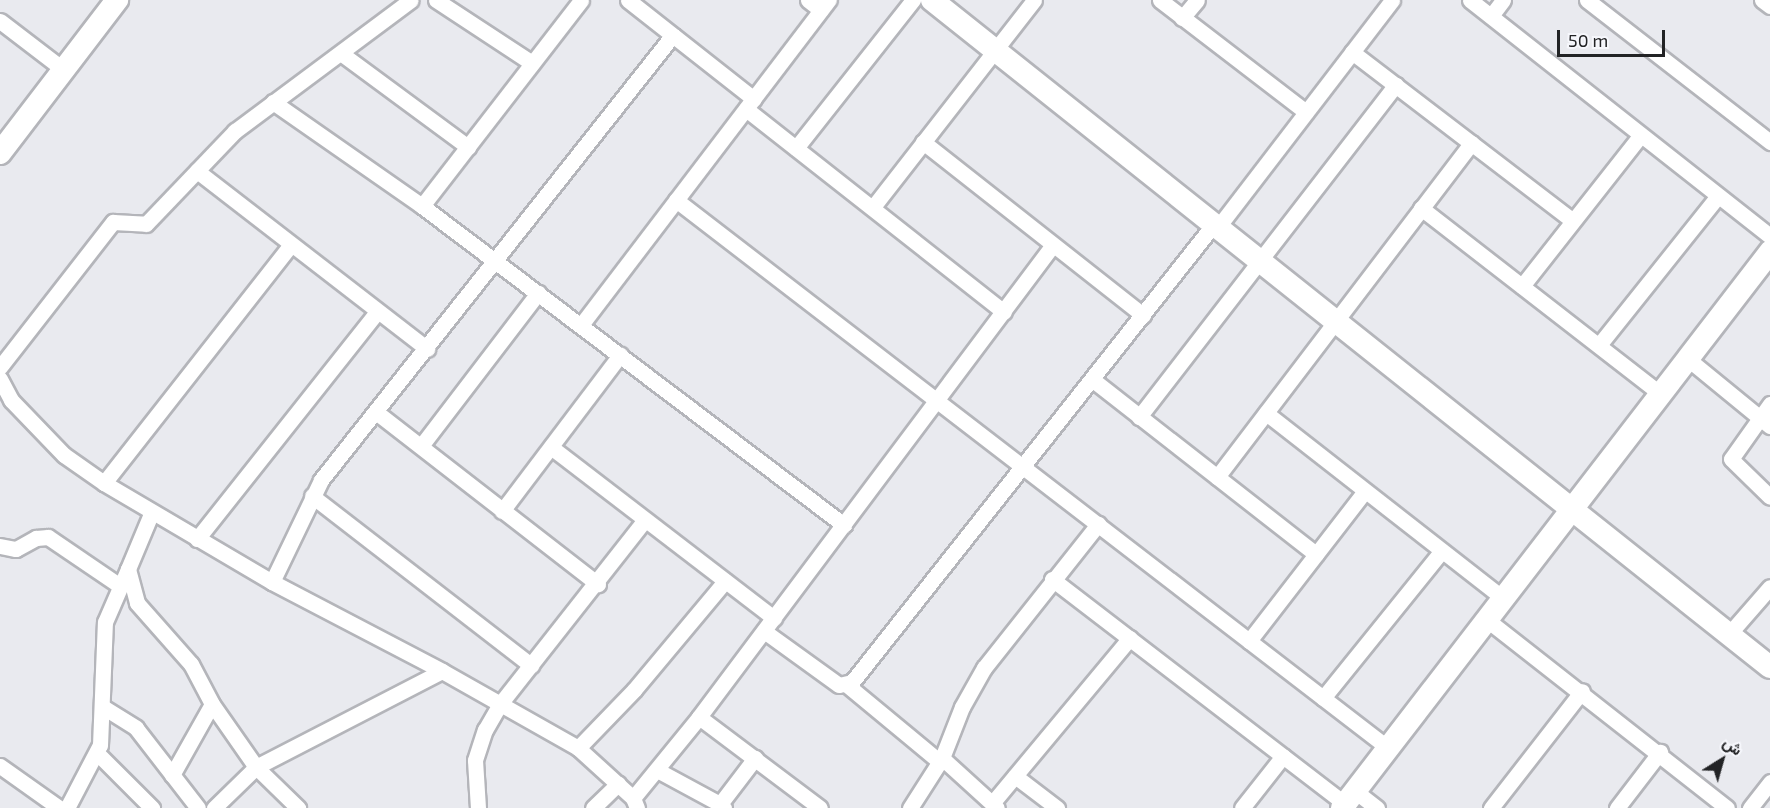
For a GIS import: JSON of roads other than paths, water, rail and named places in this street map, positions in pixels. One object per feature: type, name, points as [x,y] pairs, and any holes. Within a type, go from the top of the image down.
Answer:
[{"type":"street","points":[[0,153],[117,0]]},
{"type":"street","points":[[0,367],[113,222],[146,224],[235,131],[342,54],[411,0]]},
{"type":"street","points":[[436,0],[532,63]]},
{"type":"street","points":[[422,206],[581,0]]},
{"type":"street","points":[[628,0],[673,35],[796,148],[873,207],[935,261],[1004,312]]},
{"type":"street","points":[[581,325],[825,5],[808,0]]},
{"type":"street","points":[[796,148],[913,0]]},
{"type":"street","points":[[932,0],[1770,667]]},
{"type":"street","points":[[873,207],[1034,0]]},
{"type":"street","points":[[1160,0],[1306,112]]},
{"type":"street","points":[[1182,18],[1197,0]]},
{"type":"street","points":[[847,685],[1216,226],[1392,0]]},
{"type":"street","points":[[1470,0],[1770,236]]},
{"type":"street","points":[[1491,16],[1503,0]]},
{"type":"street","points":[[1587,0],[1770,142]]},
{"type":"street","points":[[1762,0],[1770,6]]},
{"type":"street","points":[[0,21],[64,70]]},
{"type":"street","points":[[272,582],[312,496],[673,35]]},
{"type":"street","points":[[1352,52],[1572,220]]},
{"type":"street","points":[[342,54],[468,147]]},
{"type":"street","points":[[1139,417],[1262,262],[1396,86]]},
{"type":"street","points":[[273,102],[422,206],[844,525]]},
{"type":"street","points":[[1522,286],[1640,136]]},
{"type":"street","points":[[923,142],[1052,246],[1143,315]]},
{"type":"street","points":[[1217,477],[1471,143]]},
{"type":"street","points":[[197,171],[290,246],[427,349]]},
{"type":"street","points":[[1599,345],[1718,197]]},
{"type":"street","points":[[676,200],[1388,748]]},
{"type":"street","points":[[1421,208],[1661,393]]},
{"type":"street","points":[[104,483],[290,246]]},
{"type":"street","points":[[0,379],[11,400],[64,455],[104,483],[151,514],[272,582],[442,670],[578,748],[618,784],[635,803],[657,770],[774,618],[1052,246]]},
{"type":"street","points":[[1347,801],[1661,393],[1767,263]]},
{"type":"street","points":[[421,446],[538,293]]},
{"type":"street","points":[[197,539],[377,312]]},
{"type":"street","points":[[502,511],[621,355]]},
{"type":"street","points":[[1688,359],[1765,422]]},
{"type":"street","points":[[1093,380],[1316,554]]},
{"type":"street","points":[[1770,404],[1765,422],[1731,459],[1770,496]]},
{"type":"street","points":[[376,412],[598,584]]},
{"type":"street","points":[[1266,413],[1364,492],[1503,598]]},
{"type":"street","points":[[551,447],[774,618]]},
{"type":"street","points":[[1249,641],[1364,492]]},
{"type":"street","points":[[312,496],[531,665]]},
{"type":"street","points":[[67,808],[97,753],[103,707],[105,622],[151,514]]},
{"type":"street","points":[[478,808],[475,760],[485,730],[500,704],[598,584],[645,520]]},
{"type":"street","points":[[910,808],[941,760],[962,707],[984,668],[1052,579],[1098,524]]},
{"type":"street","points":[[0,546],[16,549],[36,538],[48,537],[120,586]]},
{"type":"street","points":[[1323,698],[1441,552]]},
{"type":"street","points":[[128,569],[137,603],[191,664],[212,704],[256,767],[298,808]]},
{"type":"street","points":[[1052,579],[1283,756],[1347,801],[1377,808]]},
{"type":"street","points":[[578,748],[627,697],[725,581]]},
{"type":"street","points":[[1730,634],[1770,587]]},
{"type":"street","points":[[1486,619],[1660,752],[1727,808]]},
{"type":"street","points":[[764,631],[839,685],[847,685],[996,805],[1015,776],[1130,638]]},
{"type":"street","points":[[214,808],[256,767],[442,670]]},
{"type":"street","points":[[1491,808],[1582,691]]},
{"type":"street","points":[[172,775],[212,704]]},
{"type":"street","points":[[103,707],[136,728],[198,808]]},
{"type":"street","points":[[699,717],[820,808]]},
{"type":"street","points":[[1617,808],[1660,752]]},
{"type":"street","points":[[97,753],[152,808]]},
{"type":"street","points":[[1242,808],[1283,756]]},
{"type":"street","points":[[657,770],[722,806],[755,758]]},
{"type":"street","points":[[0,766],[59,808]]},
{"type":"street","points":[[1015,776],[1057,808]]},
{"type":"street","points":[[1750,808],[1770,782]]},
{"type":"street","points":[[593,808],[618,784]]}]
